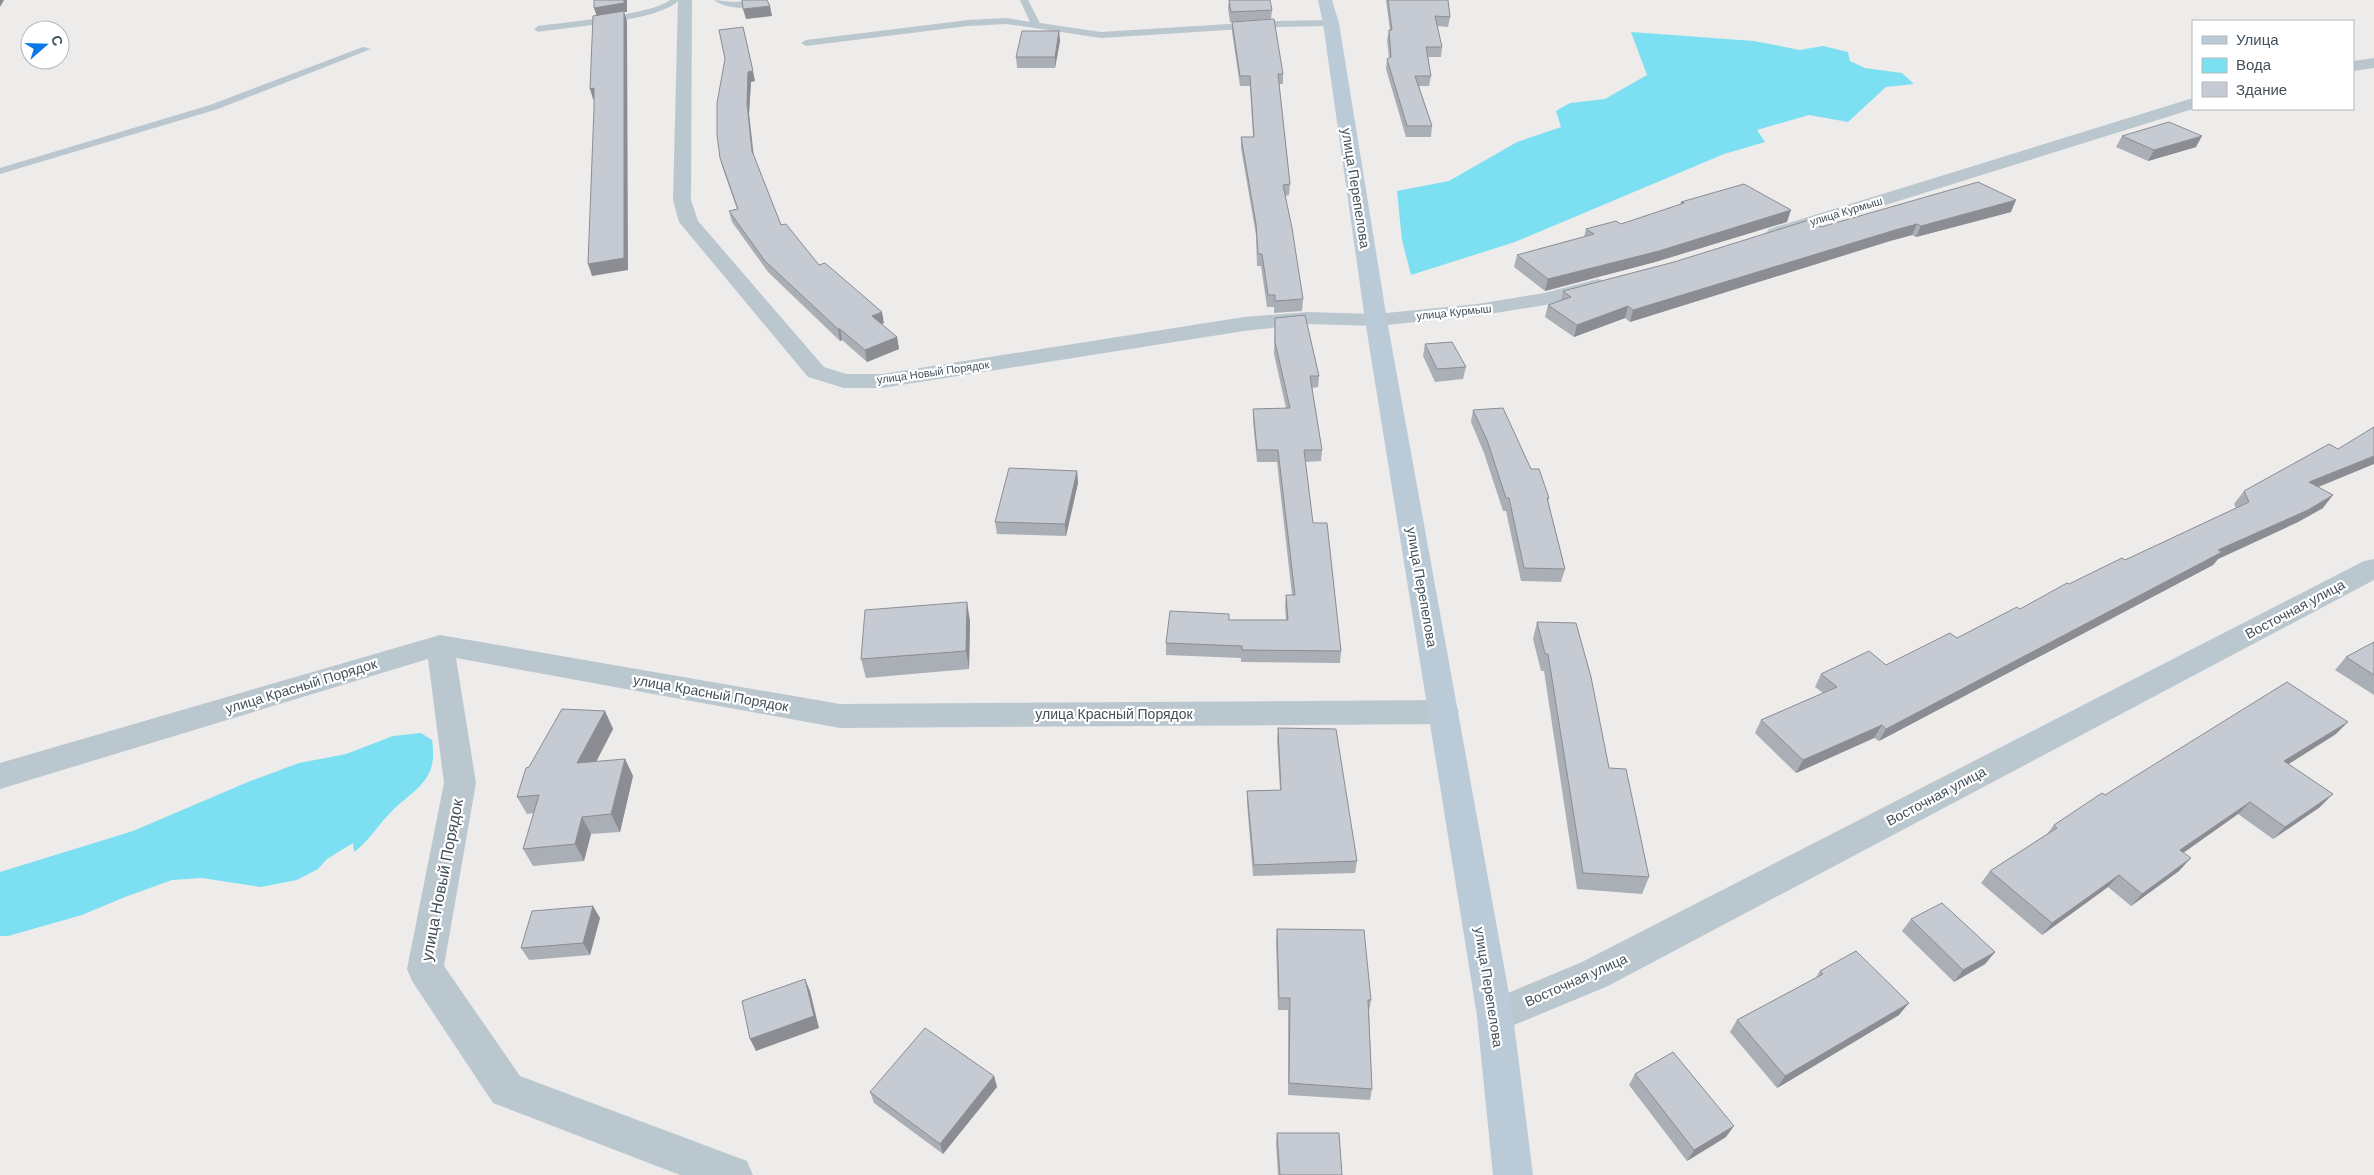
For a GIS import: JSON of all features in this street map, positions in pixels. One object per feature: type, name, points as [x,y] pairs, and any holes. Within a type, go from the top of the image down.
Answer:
[{"type":"street","name":"улица Новый Порядок","points":[[685,0],[682,200],[690,222],[816,372],[844,380],[882,381],[1244,324],[1306,318],[1376,320]]},
{"type":"street","name":"улица Перепелова","points":[[1328,12],[1376,320],[1495,1016],[1513,1175]]},
{"type":"street","points":[[2354,66],[2374,63]]},
{"type":"street","name":"улица Курмыш","points":[[1757,239],[2192,103]]},
{"type":"street","name":"улица Курмыш","points":[[1376,320],[1487,309],[1545,299],[1617,280]]},
{"type":"street","name":"Восточная улица","points":[[1495,1016],[1595,974],[2374,568]]},
{"type":"street","name":"улица Новый Порядок","points":[[440,645],[460,783],[425,969],[508,1090],[733,1175]]},
{"type":"street","name":"улица Красный Порядок","points":[[0,776],[440,645],[840,716],[1444,712]]},
{"type":"lane","points":[[538,29],[647,13],[668,6],[675,0]]},
{"type":"lane","points":[[718,0],[734,5],[759,2]]},
{"type":"lane","points":[[1024,0],[1037,26]]},
{"type":"lane","points":[[806,43],[968,23],[1007,21],[1101,35],[1277,24],[1328,12]]},
{"type":"lane","points":[[0,171],[214,107],[366,49]]},
{"type":"water","points":[[1631,32],[1754,41],[1800,50],[1823,46],[1848,52],[1850,61],[1865,68],[1902,73],[1914,84],[1886,87],[1848,122],[1809,115],[1757,130],[1765,142],[1724,154],[1515,242],[1411,275],[1402,240],[1397,191],[1449,181],[1517,142],[1561,127],[1556,111],[1570,103],[1605,99],[1647,75]]},
{"type":"water","points":[[421,733],[432,740],[433,754],[432,765],[423,782],[391,812],[365,843],[354,852],[353,843],[327,859],[318,869],[297,880],[261,887],[202,878],[172,880],[82,915],[8,936],[0,936],[0,872],[133,831],[248,782],[299,763],[346,754],[393,736]]},
{"type":"building","points":[[594,0],[624,0],[624,3],[594,8]]},
{"type":"building","points":[[742,0],[767,0],[770,6],[743,9]]},
{"type":"building","points":[[1229,0],[1270,0],[1272,10],[1231,12]]},
{"type":"building","points":[[1388,0],[1448,0],[1450,17],[1435,16],[1442,47],[1426,47],[1431,76],[1415,76],[1432,126],[1407,126],[1387,59],[1391,57],[1389,30],[1392,30]]},
{"type":"building","points":[[624,11],[624,258],[588,264],[594,108],[594,88],[590,89],[593,16]]},
{"type":"building","points":[[1274,19],[1283,74],[1278,74],[1290,184],[1283,185],[1303,299],[1275,301],[1275,295],[1268,295],[1262,254],[1258,254],[1256,224],[1241,137],[1254,137],[1250,76],[1240,76],[1232,22]]},
{"type":"building","points":[[743,27],[753,71],[748,72],[747,104],[752,151],[781,225],[786,224],[819,265],[825,263],[882,312],[872,316],[897,337],[865,350],[838,329],[765,261],[729,211],[738,209],[720,158],[717,135],[717,103],[725,59],[719,30]]},
{"type":"building","points":[[1022,31],[1059,31],[1055,57],[1016,57]]},
{"type":"building","points":[[2169,122],[2202,136],[2154,150],[2122,136]]},
{"type":"building","points":[[1978,182],[2016,200],[1921,226],[1917,224],[1895,230],[1633,310],[1628,306],[1577,325],[1548,305],[1571,297],[1563,291],[1674,262],[1809,220],[1821,227]]},
{"type":"building","points":[[1744,184],[1791,210],[1659,251],[1548,279],[1517,255],[1594,234],[1586,229],[1616,221],[1621,224],[1684,203],[1681,202]]},
{"type":"building","points":[[1305,315],[1319,376],[1310,376],[1322,450],[1304,450],[1313,523],[1327,523],[1341,651],[1242,650],[1242,646],[1166,643],[1170,611],[1229,614],[1229,620],[1288,620],[1286,595],[1295,595],[1278,450],[1257,450],[1253,409],[1290,408],[1275,342],[1275,318]]},
{"type":"building","points":[[1452,342],[1466,367],[1437,369],[1425,344]]},
{"type":"building","points":[[1503,408],[1531,469],[1539,469],[1549,498],[1547,498],[1565,569],[1524,568],[1509,498],[1506,498],[1487,440],[1473,410]]},
{"type":"building","points":[[2374,427],[2374,456],[2309,482],[2333,495],[2308,510],[2218,550],[2222,552],[1886,729],[1882,725],[1803,760],[1761,720],[1837,687],[1821,674],[1869,651],[1886,665],[1950,633],[1957,638],[2017,607],[2020,609],[2067,583],[2069,584],[2122,558],[2125,560],[2249,502],[2244,491],[2329,444],[2338,449]]},
{"type":"building","points":[[1009,468],[1077,471],[1065,524],[995,522]]},
{"type":"building","points":[[967,602],[966,651],[861,659],[865,610]]},
{"type":"building","points":[[1537,622],[1576,623],[1591,677],[1609,768],[1626,769],[1649,877],[1583,873],[1548,654],[1545,654]]},
{"type":"building","points":[[2374,642],[2374,675],[2346,657]]},
{"type":"building","points":[[2287,682],[2348,722],[2284,761],[2333,794],[2285,827],[2250,802],[2180,850],[2191,858],[2142,894],[2119,875],[2052,923],[1990,871],[2057,828],[2054,825],[2102,793],[2105,795]]},
{"type":"building","points":[[562,709],[605,711],[577,763],[625,759],[611,814],[582,817],[575,844],[523,849],[539,795],[517,797],[526,768],[529,767]]},
{"type":"building","points":[[1278,728],[1336,729],[1357,861],[1254,865],[1247,791],[1281,790]]},
{"type":"building","points":[[1942,903],[1995,952],[1963,970],[1911,919]]},
{"type":"building","points":[[593,906],[583,943],[521,948],[532,911]]},
{"type":"building","points":[[1277,929],[1364,930],[1371,1000],[1368,1000],[1372,1089],[1289,1083],[1290,998],[1279,998]]},
{"type":"building","points":[[1856,951],[1909,1003],[1785,1076],[1737,1020],[1823,974],[1820,971]]},
{"type":"building","points":[[805,979],[814,1016],[750,1039],[742,1001]]},
{"type":"building","points":[[925,1028],[994,1076],[940,1144],[870,1092]]},
{"type":"building","points":[[1673,1052],[1734,1126],[1694,1150],[1635,1074]]},
{"type":"building","points":[[1277,1133],[1339,1133],[1342,1175],[1280,1175]]}]
